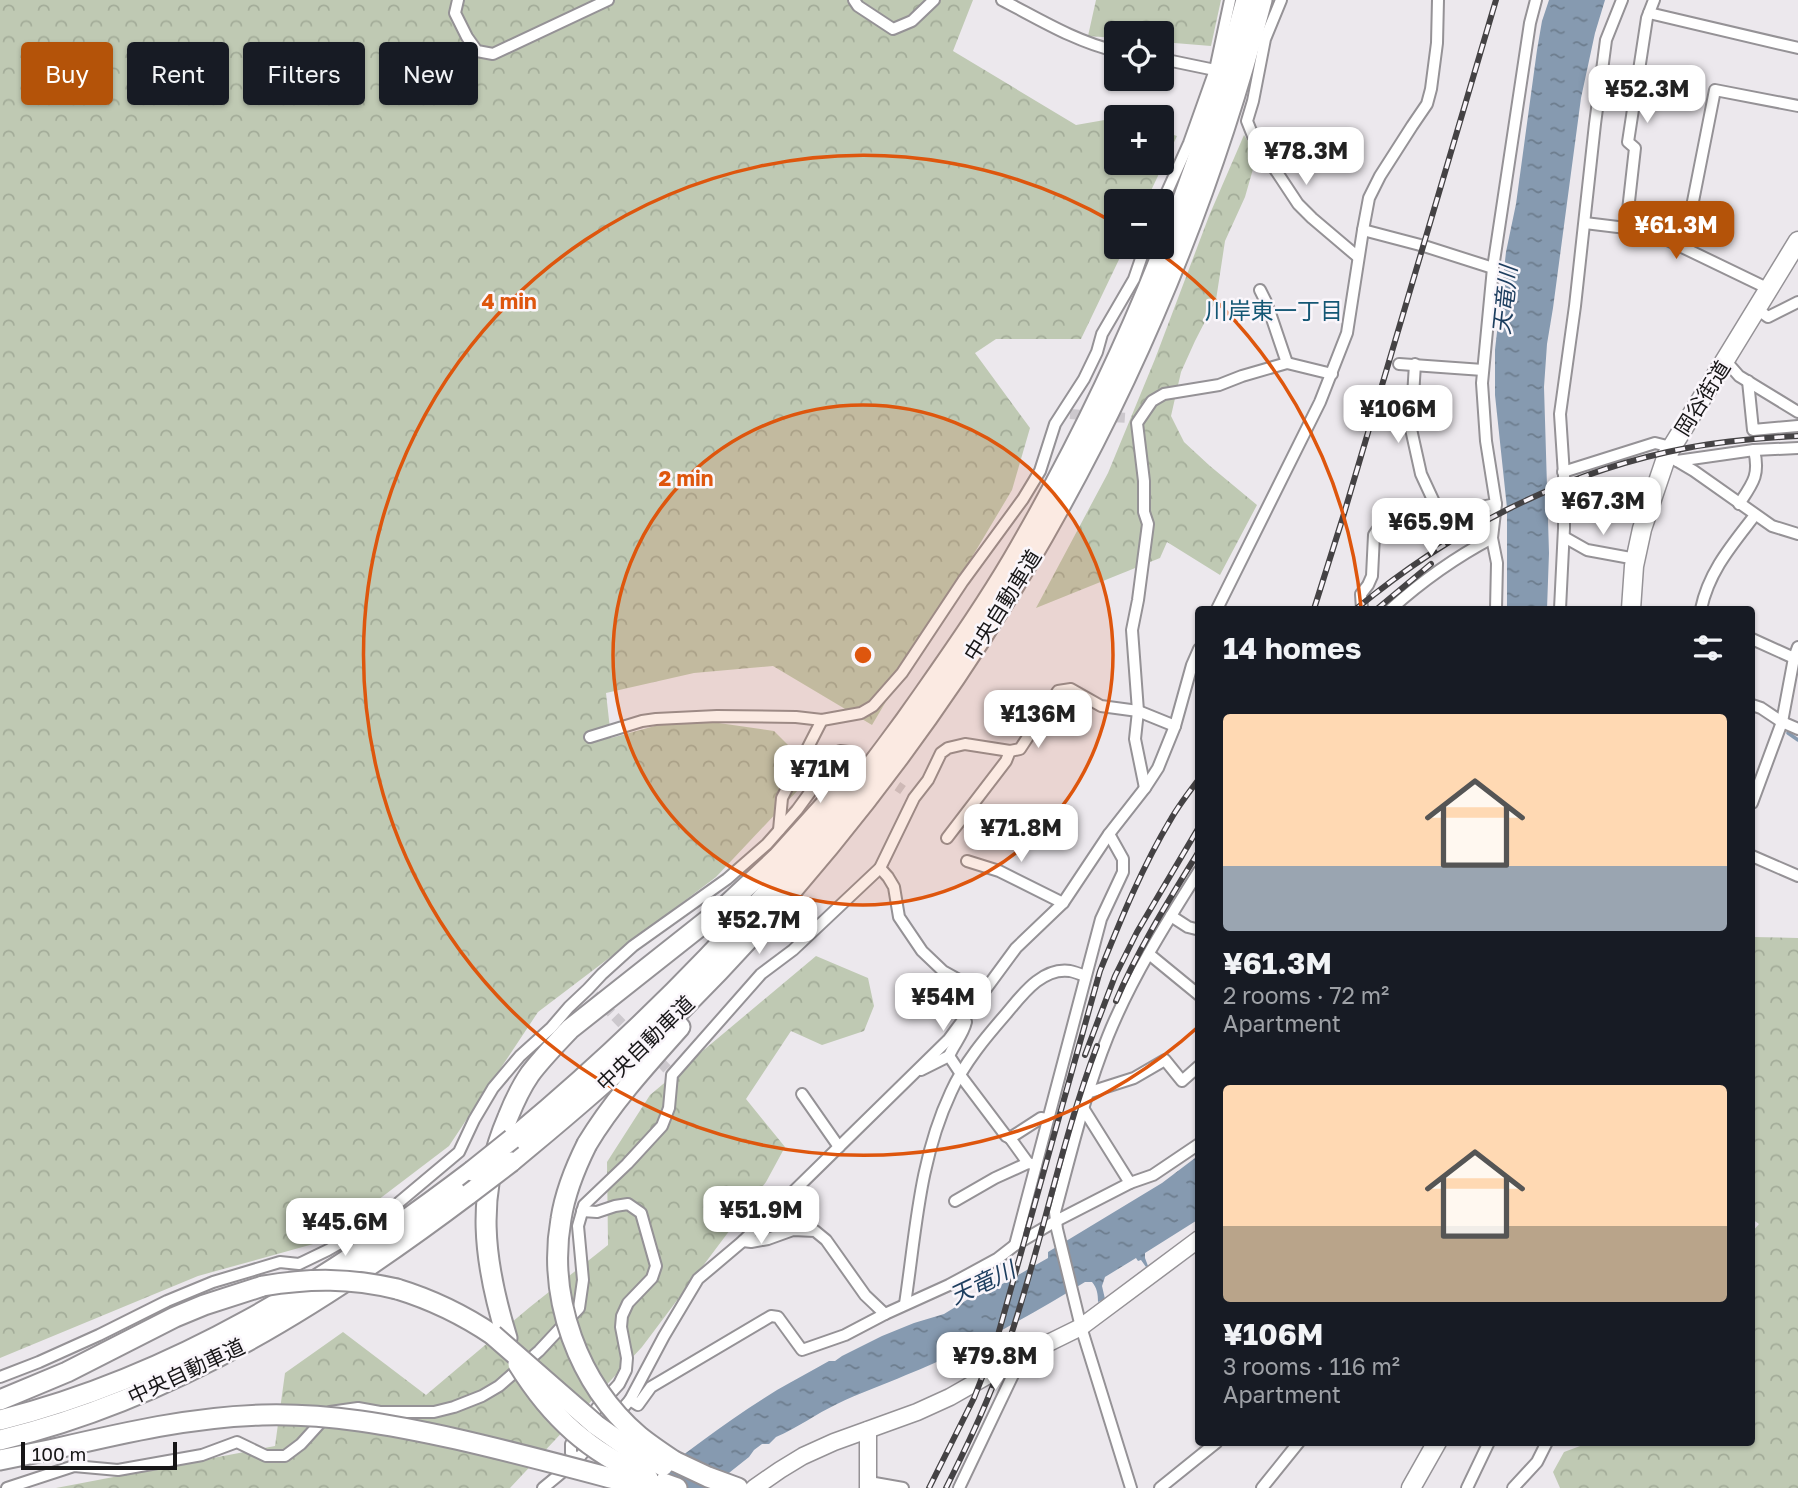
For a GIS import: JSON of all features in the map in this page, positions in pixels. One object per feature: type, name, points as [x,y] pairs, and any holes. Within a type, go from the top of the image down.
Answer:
[{"type":"highway","name":"中央自動車道","points":[[0,1440],[67,1421],[170,1381],[236,1349],[337,1289],[511,1162],[598,1089],[708,982],[790,892],[890,768],[969,658],[1030,560],[1088,457],[1142,343],[1181,228],[1246,0]]},
{"type":"highway","name":"中央自動車道","points":[[0,1420],[110,1386],[198,1348],[333,1271],[424,1208],[512,1139],[587,1075],[666,1001],[742,922],[815,839],[883,752],[962,639],[1019,549],[1064,466],[1181,228],[1232,105],[1262,0]]},
{"type":"highway","points":[[738,1488],[674,1461],[638,1435],[608,1404],[583,1364],[573,1342],[560,1295],[558,1245],[567,1191],[587,1144],[601,1121],[641,1071],[794,899],[860,819],[975,663],[1038,562],[1095,457],[1142,343]]},
{"type":"highway","points":[[677,1488],[649,1478],[605,1456],[564,1424],[533,1388],[500,1337],[485,1225],[486,1194],[500,1133],[529,1076],[570,1029],[728,904],[777,858],[825,804],[868,753],[946,648],[1064,466]]},
{"type":"highway","points":[[0,1400],[77,1367],[175,1317],[263,1286],[314,1279],[370,1283],[397,1289],[448,1307],[500,1337],[596,1425],[622,1443],[665,1467],[729,1488]]},
{"type":"highway","points":[[0,1460],[187,1421],[252,1415],[300,1416],[352,1420],[417,1430],[650,1488]]},
{"type":"main road","name":"岡谷街道","points":[[1630,606],[1642,529],[1672,455],[1725,360],[1798,241]]},
{"type":"main road","points":[[1411,1488],[1435,1446]]},
{"type":"street","points":[[458,0],[455,13],[467,37],[477,51],[493,54],[607,0]]},
{"type":"street","points":[[854,0],[858,6],[893,29],[912,21],[934,0]]},
{"type":"street","points":[[1002,0],[1052,26],[1104,48]]},
{"type":"street","points":[[1169,189],[1189,143],[1215,71],[1230,0]]},
{"type":"street","points":[[1281,0],[1265,39],[1247,121],[1298,204],[1358,257]]},
{"type":"street","points":[[1218,606],[1320,402],[1347,333],[1369,198],[1380,176],[1427,104],[1432,89],[1438,0]]},
{"type":"street","points":[[1496,606],[1497,563],[1492,538],[1496,504],[1486,441],[1482,383],[1493,268],[1530,23],[1536,0]]},
{"type":"street","points":[[1560,606],[1564,537],[1560,414],[1606,40],[1622,0]]},
{"type":"street","points":[[1626,228],[1635,148],[1628,142],[1647,18],[1654,0]]},
{"type":"street","points":[[1649,13],[1798,48]]},
{"type":"street","points":[[1174,62],[1215,71]]},
{"type":"street","points":[[1684,247],[1715,90],[1798,106]]},
{"type":"street","points":[[1585,223],[1655,234],[1769,289]]},
{"type":"street","points":[[1363,230],[1493,268]]},
{"type":"street","points":[[590,737],[656,719],[728,716],[822,720],[861,713],[873,706],[902,673],[1040,471],[1055,425],[1066,412],[1084,379],[1102,334],[1134,279],[1140,259]]},
{"type":"street","points":[[1260,290],[1287,363]]},
{"type":"street","points":[[1757,309],[1768,317],[1798,302]]},
{"type":"street","points":[[1725,360],[1739,376],[1798,412]]},
{"type":"street","points":[[1145,788],[1135,739],[1138,710],[1132,630],[1147,524],[1143,512],[1144,481],[1133,421],[1152,401],[1164,394],[1219,384],[1287,363],[1332,374]]},
{"type":"street","points":[[1399,365],[1483,369]]},
{"type":"street","points":[[1415,365],[1411,429],[1421,474],[1440,515]]},
{"type":"street","points":[[1748,381],[1753,430],[1798,426]]},
{"type":"street","points":[[1563,472],[1655,443],[1772,526],[1798,534]]},
{"type":"street","points":[[1672,455],[1798,449]]},
{"type":"street","points":[[1740,504],[1755,481],[1757,464],[1754,450]]},
{"type":"street","points":[[1362,606],[1361,594],[1372,576],[1374,536],[1389,520],[1440,515],[1496,504]]},
{"type":"street","points":[[1702,606],[1704,592],[1717,565],[1755,515]]},
{"type":"street","points":[[1564,537],[1587,550],[1636,558]]},
{"type":"street","points":[[1395,606],[1438,572],[1492,538]]},
{"type":"street","points":[[1755,640],[1796,653],[1782,722],[1755,795]]},
{"type":"street","points":[[543,1488],[577,1460],[630,1400],[698,1279],[743,1241],[949,1039],[1016,948],[1063,903],[1158,768],[1175,726],[1195,658]]},
{"type":"street","points":[[7,1488],[74,1466],[118,1470],[202,1455],[237,1442],[266,1456],[285,1456],[301,1444],[330,1412],[358,1408],[380,1412],[434,1412],[454,1407],[499,1387],[539,1351],[579,1308],[583,1280],[578,1226],[584,1205],[662,1126],[669,1108],[670,1072],[761,974],[793,950],[880,868],[914,798],[928,780],[941,753],[948,748],[965,744],[1010,751],[1020,749],[1058,691],[1071,689],[1101,706],[1138,710],[1175,726]]},
{"type":"street","points":[[1755,706],[1798,729]]},
{"type":"street","points":[[779,830],[782,798],[822,720]]},
{"type":"street","points":[[0,1377],[213,1282],[280,1262],[299,1264],[372,1225],[459,1152],[493,1088],[520,1056],[551,1028],[569,1007],[591,992],[602,974],[633,946],[754,857],[797,810],[840,751],[848,752]]},
{"type":"street","points":[[947,838],[1006,761],[1010,751]]},
{"type":"street","points":[[903,790],[914,798]]},
{"type":"street","points":[[1015,1245],[1032,1164],[1048,1119],[1101,919],[1123,872],[1123,859],[1109,834]]},
{"type":"street","points":[[1755,857],[1798,876]]},
{"type":"street","points":[[967,861],[999,871],[1063,903]]},
{"type":"street","points":[[880,868],[894,887],[899,917],[922,951],[979,998]]},
{"type":"street","points":[[1131,1488],[1080,1321],[1055,1212],[1087,1093],[1109,1034],[1149,954],[1195,877]]},
{"type":"street","points":[[1171,916],[1188,928],[1195,929]]},
{"type":"street","points":[[1149,954],[1195,992]]},
{"type":"street","points":[[905,1304],[924,1172],[951,1091],[984,1040],[1025,992],[1052,973],[1068,971],[1085,975]]},
{"type":"street","points":[[916,1070],[923,1070],[949,1056],[966,1025],[966,1016]]},
{"type":"street","points":[[949,1056],[1006,1136],[1032,1164]]},
{"type":"street","points":[[1087,1093],[1134,1078],[1165,1060],[1182,1081],[1195,1070]]},
{"type":"street","points":[[802,1094],[839,1147]]},
{"type":"street","points":[[1083,1108],[1130,1183]]},
{"type":"street","points":[[1010,1138],[1041,1118],[1048,1119]]},
{"type":"street","points":[[630,1400],[639,1405],[651,1387],[771,1316],[778,1317],[802,1350],[845,1335],[949,1285],[997,1259],[1015,1245],[1057,1225],[1130,1183],[1153,1175],[1195,1147]]},
{"type":"street","points":[[955,1201],[995,1178],[1032,1164]]},
{"type":"street","points":[[577,1460],[571,1453],[571,1444],[597,1408],[619,1384],[626,1370],[622,1315],[628,1303],[652,1278],[656,1266],[641,1213],[628,1204],[597,1212],[582,1211]]},
{"type":"street","points":[[743,1241],[768,1240],[793,1230],[815,1231],[826,1241],[865,1296],[885,1314]]},
{"type":"street","points":[[754,1488],[803,1456],[950,1397],[1080,1321],[1195,1242]]},
{"type":"street","points":[[959,1488],[1022,1356]]},
{"type":"street","points":[[868,1430],[869,1485],[903,1488]]},
{"type":"street","points":[[1160,1488],[1212,1446]]},
{"type":"street","points":[[1262,1488],[1296,1446]]},
{"type":"street","points":[[1467,1488],[1487,1446]]},
{"type":"street","points":[[1513,1488],[1537,1462],[1545,1446]]},
{"type":"green space","points":[[0,0],[973,0],[953,51],[1076,125],[1104,120],[1104,175],[1158,175],[1152,189],[1104,189],[1104,259],[1119,259],[1081,339],[996,339],[975,353],[1030,428],[1012,490],[872,725],[773,666],[694,673],[606,693],[611,738],[684,718],[774,731],[815,772],[716,877],[538,1012],[449,1146],[324,1241],[198,1276],[0,1358]]},
{"type":"green space","points":[[1096,0],[1221,0],[1211,46],[1174,43],[1174,21],[1104,21],[1104,37],[1088,36]]},
{"type":"green space","points":[[1244,135],[1257,155],[1245,197],[1225,241],[1216,300],[1181,372],[1171,416],[1184,442],[1257,505],[1220,575],[1167,542],[1160,558],[1036,608],[1108,473],[1209,216]]},
{"type":"green space","points":[[1755,937],[1798,938],[1798,1488],[1560,1488],[1553,1472],[1564,1452],[1580,1446],[1755,1446],[1755,1229],[1759,1224],[1755,1221]]},
{"type":"green space","points":[[816,956],[868,978],[874,1006],[864,1031],[822,1045],[791,1031],[746,1099],[785,1147],[766,1182],[642,1347],[510,1488],[56,1488],[275,1446],[285,1373],[343,1332],[426,1395],[608,1245],[607,1162],[650,1095]]},
{"type":"water","name":"天竜川","points":[[1549,0],[1605,0],[1581,98],[1547,344],[1544,387],[1549,553],[1547,606],[1507,606],[1507,508],[1495,395],[1495,350],[1506,252],[1516,204],[1542,21]]},
{"type":"water","points":[[1195,1158],[1195,1222],[1145,1253],[1148,1266],[1136,1258],[1105,1277],[1102,1286],[1105,1299],[1098,1302],[1094,1284],[1085,1282],[975,1344],[845,1400],[776,1437],[769,1444],[762,1444],[710,1488],[642,1488],[708,1437],[777,1390],[882,1336],[944,1314],[970,1298],[997,1287],[1048,1258],[1048,1252],[1162,1183]]},
{"type":"waterway","points":[[1788,733],[1798,740]]},
{"type":"tunnel","points":[[1070,414],[1127,418]]},
{"type":"tunnel","points":[[848,752],[903,790]]},
{"type":"tunnel","points":[[594,995],[633,1035]]},
{"type":"tunnel","points":[[652,1053],[667,1069]]},
{"type":"railway","points":[[1315,606],[1496,0]]},
{"type":"railway","points":[[1360,606],[1392,580],[1470,529],[1554,488],[1642,458],[1687,448],[1798,436]]},
{"type":"railway","points":[[1381,606],[1431,564]]},
{"type":"railway","points":[[929,1488],[974,1398],[996,1342],[1100,971],[1151,856],[1174,814],[1195,784]]},
{"type":"railway","points":[[1085,1055],[1115,976],[1137,932],[1195,834]]},
{"type":"railway","points":[[1116,1001],[1144,944],[1195,857]]},
{"type":"railway","points":[[946,1488],[979,1419],[1007,1347],[1072,1120],[1097,1046]]},
{"type":"district","name":"川岸東一丁目","points":[[1274,310]]}]
